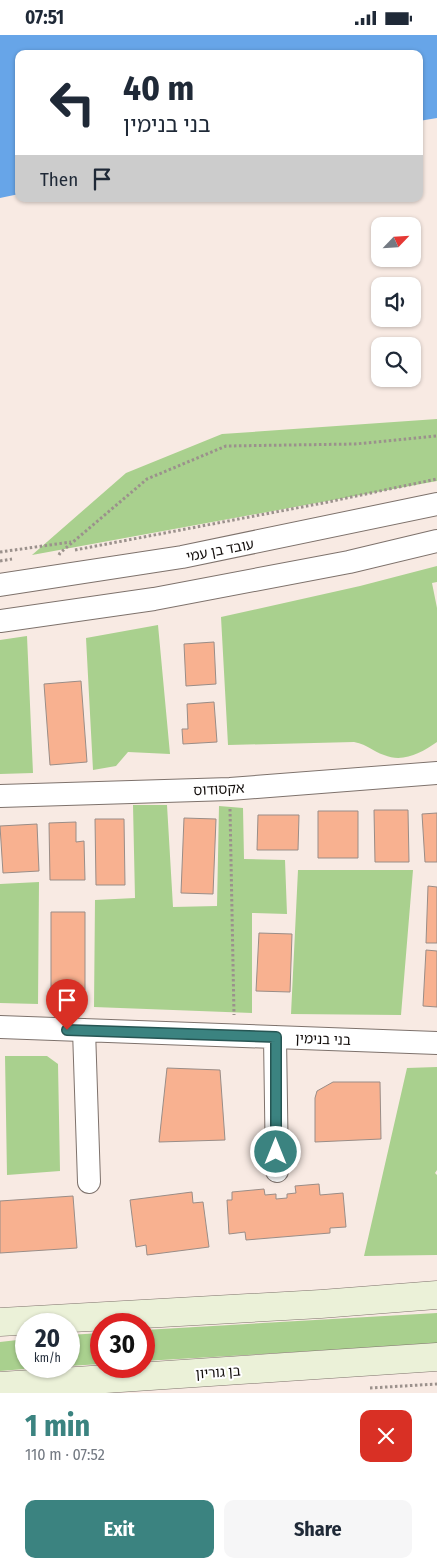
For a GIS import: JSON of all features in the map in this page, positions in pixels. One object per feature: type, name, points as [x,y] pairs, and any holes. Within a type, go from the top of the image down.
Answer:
[{"type":"main road","points":[[0,1321],[321,1304],[437,1295]]},
{"type":"main road","name":"בן גוריון","points":[[0,1386],[437,1357]]},
{"type":"street","name":"עובד בן עמי","points":[[0,585],[182,557],[437,504]]},
{"type":"street","points":[[0,621],[154,599],[349,562],[437,541]]},
{"type":"street","name":"אקסודוס","points":[[0,796],[230,789],[437,773]]},
{"type":"street","name":"בני בנימין","points":[[0,1027],[437,1043]]},
{"type":"street","points":[[84,1030],[89,1182]]},
{"type":"street","points":[[276,1037],[277,1171]]},
{"type":"path","points":[[51,578],[60,553],[148,479],[226,446],[355,444],[437,436]]},
{"type":"path","points":[[51,554],[323,503],[437,479]]},
{"type":"path","points":[[0,552],[71,542]]},
{"type":"path","points":[[0,561],[17,559]]},
{"type":"path","points":[[230,789],[235,1036]]},
{"type":"green space","points":[[437,419],[437,481],[32,555],[126,473],[222,434]]},
{"type":"green space","points":[[437,566],[437,582],[432,583],[437,608],[437,742],[412,756],[398,758],[384,755],[354,742],[228,745],[221,617],[360,586]]},
{"type":"green space","points":[[158,625],[170,754],[128,752],[116,766],[93,770],[86,638]]},
{"type":"green space","points":[[27,636],[33,773],[0,774],[0,640]]},
{"type":"green space","points":[[133,805],[167,805],[173,907],[217,906],[219,806],[243,808],[244,859],[285,860],[287,914],[252,913],[252,1013],[94,1007],[95,900],[135,898]]},
{"type":"green space","points":[[298,870],[413,870],[401,1015],[291,1014]]},
{"type":"green space","points":[[39,882],[38,1004],[0,1003],[0,884]]},
{"type":"green space","points":[[5,1056],[47,1056],[58,1064],[60,1171],[7,1175]]},
{"type":"green space","points":[[437,1067],[437,1170],[435,1173],[437,1175],[437,1255],[364,1256],[407,1068]]},
{"type":"green space","points":[[437,1313],[437,1344],[155,1360],[155,1329]]},
{"type":"green space","points":[[80,1334],[90,1334],[90,1365],[80,1365]]},
{"type":"green space","points":[[15,1340],[15,1370],[0,1371],[0,1342]]},
{"type":"water","points":[[0,35],[437,35],[437,118],[423,120],[423,50],[15,50],[15,195],[0,198]]},
{"type":"building","points":[[214,642],[216,684],[186,686],[184,644]]},
{"type":"building","points":[[81,681],[87,762],[50,765],[44,684]]},
{"type":"building","points":[[214,702],[217,742],[183,744],[182,729],[188,729],[187,704]]},
{"type":"building","points":[[374,810],[408,810],[409,862],[375,862]]},
{"type":"building","points":[[318,811],[358,811],[358,858],[318,858]]},
{"type":"building","points":[[437,813],[437,862],[425,862],[422,814]]},
{"type":"building","points":[[258,815],[299,815],[298,850],[257,850]]},
{"type":"building","points":[[184,818],[216,819],[213,894],[181,893]]},
{"type":"building","points":[[95,819],[124,819],[125,885],[96,885]]},
{"type":"building","points":[[76,822],[76,842],[84,841],[85,880],[50,880],[49,823]]},
{"type":"building","points":[[37,824],[39,871],[3,873],[0,826]]},
{"type":"building","points":[[428,886],[437,887],[437,943],[426,943]]},
{"type":"building","points":[[51,912],[85,912],[85,990],[51,990]]},
{"type":"building","points":[[259,933],[292,934],[290,992],[256,991]]},
{"type":"building","points":[[426,950],[437,951],[437,1007],[423,1006]]},
{"type":"building","points":[[167,1068],[220,1070],[225,1140],[159,1142]]},
{"type":"building","points":[[333,1082],[380,1082],[381,1139],[315,1142],[315,1098],[317,1091]]},
{"type":"building","points":[[319,1184],[320,1195],[343,1193],[346,1227],[330,1228],[330,1233],[246,1240],[245,1232],[229,1234],[227,1200],[232,1200],[232,1192],[264,1189],[265,1195],[276,1194],[276,1199],[287,1198],[287,1194],[296,1193],[295,1186]]},
{"type":"building","points":[[192,1192],[193,1203],[203,1202],[209,1247],[147,1255],[146,1245],[136,1247],[130,1200]]},
{"type":"building","points":[[73,1196],[77,1248],[0,1253],[0,1201]]},
{"type":"route","points":[[67,1030],[276,1037],[276,1152]]}]
